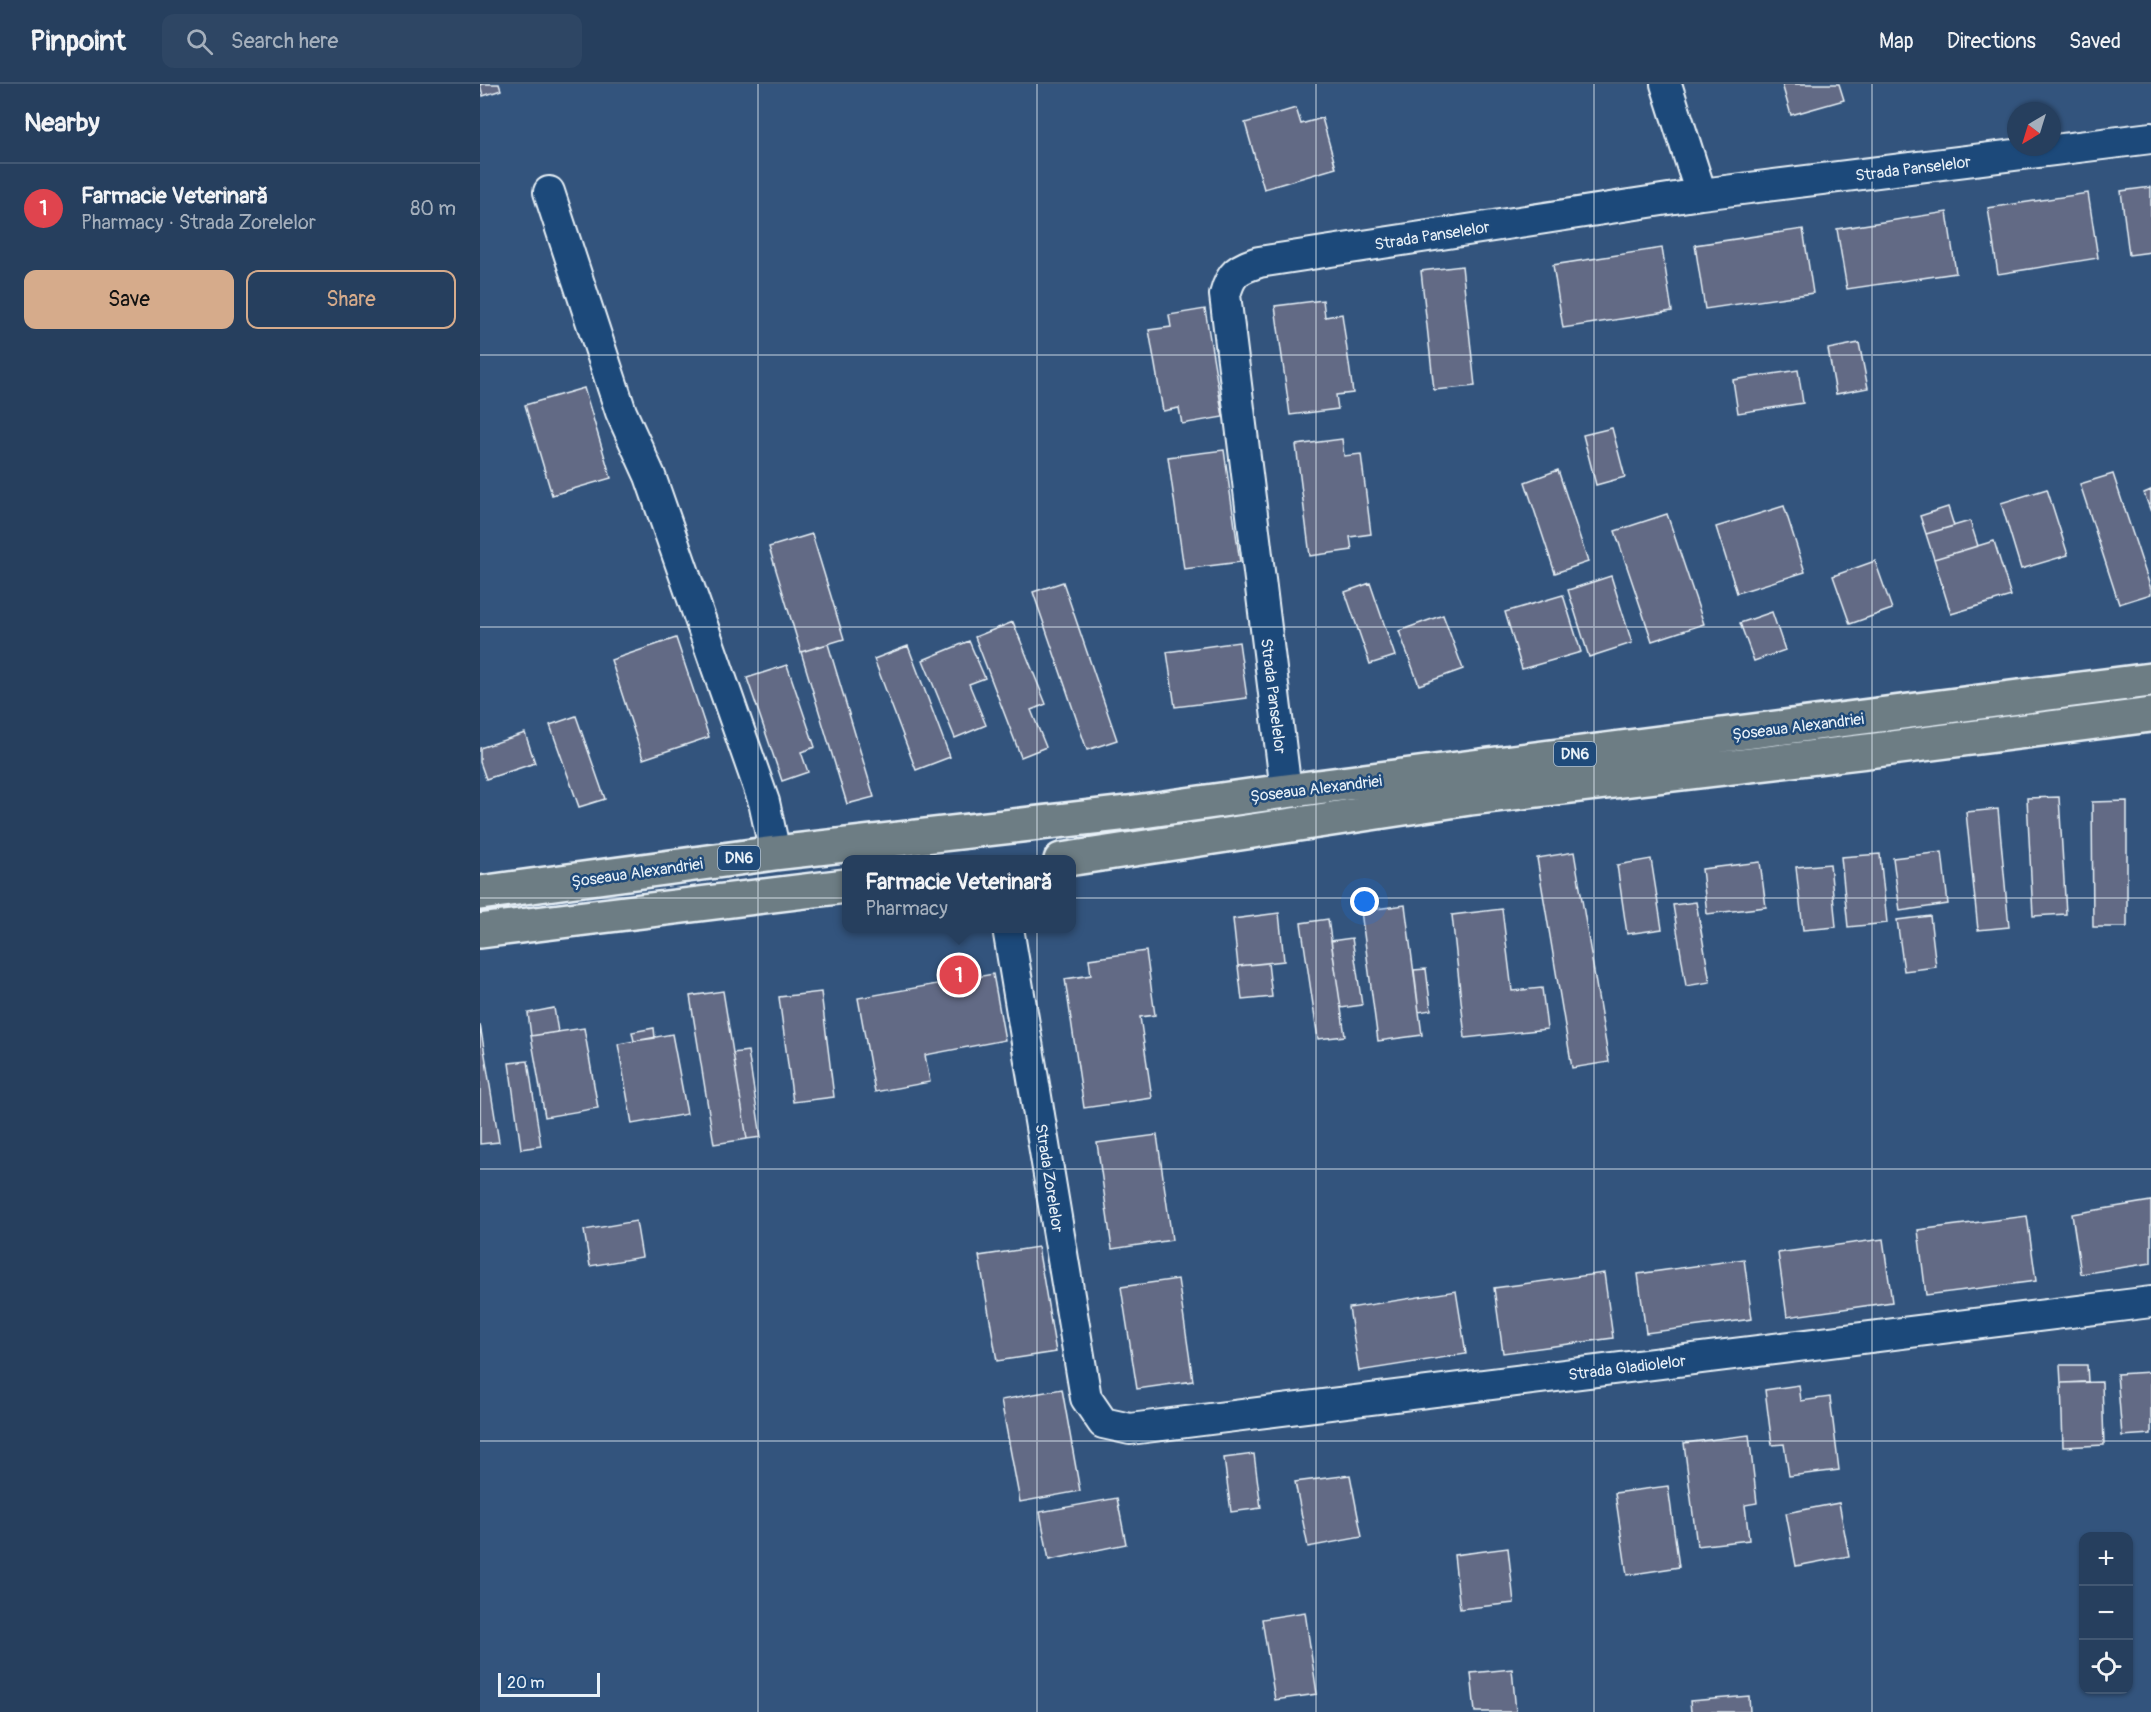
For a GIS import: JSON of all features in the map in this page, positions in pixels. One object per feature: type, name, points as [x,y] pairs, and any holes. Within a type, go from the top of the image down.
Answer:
[{"type":"highway","name":"Șoseaua Alexandriei","points":[[480,893],[775,853],[1011,828],[2151,680]]},
{"type":"highway","name":"Șoseaua Alexandriei","points":[[1076,858],[1470,798],[2151,715]]},
{"type":"highway","points":[[480,931],[842,886]]},
{"type":"street","points":[[1666,84],[1701,194]]},
{"type":"street","name":"Strada Panselelor","points":[[1286,791],[1225,295],[1229,279],[1244,267],[1259,262],[1701,194],[2151,138]]},
{"type":"street","points":[[549,192],[621,412],[650,476],[761,791],[775,853]]},
{"type":"street","name":"Strada Zorelelor","points":[[1009,933],[1086,1398],[1103,1423]]},
{"type":"street","name":"Strada Gladiolelor","points":[[1103,1423],[1130,1429],[2151,1302]]},
{"type":"building","points":[[480,84],[499,84],[501,90],[483,96]]},
{"type":"building","points":[[1782,84],[1839,84],[1844,100],[1791,115]]},
{"type":"building","points":[[1296,108],[1301,124],[1322,118],[1336,168],[1264,189],[1245,123]]},
{"type":"building","points":[[2151,187],[2151,252],[2129,255],[2121,191]]},
{"type":"building","points":[[2088,193],[2098,258],[1998,274],[1988,208]]},
{"type":"building","points":[[1947,212],[1956,273],[1847,289],[1837,229]]},
{"type":"building","points":[[1803,229],[1813,293],[1705,309],[1695,245]]},
{"type":"building","points":[[1662,248],[1672,311],[1563,328],[1553,265]]},
{"type":"building","points":[[1462,266],[1475,386],[1434,390],[1421,271]]},
{"type":"building","points":[[1323,300],[1325,317],[1342,314],[1353,393],[1336,395],[1338,409],[1290,415],[1275,306]]},
{"type":"building","points":[[1205,309],[1223,417],[1182,424],[1179,408],[1163,411],[1149,330],[1171,327],[1169,315]]},
{"type":"building","points":[[1859,343],[1868,388],[1836,394],[1828,349]]},
{"type":"building","points":[[1798,370],[1803,403],[1738,413],[1733,380]]},
{"type":"building","points":[[584,388],[611,478],[552,495],[525,405]]},
{"type":"building","points":[[1612,428],[1625,477],[1596,485],[1583,435]]},
{"type":"building","points":[[1342,439],[1344,456],[1361,454],[1371,534],[1350,537],[1352,550],[1310,556],[1296,445]]},
{"type":"building","points":[[1224,450],[1240,562],[1184,569],[1168,457]]},
{"type":"building","points":[[1558,470],[1588,562],[1555,573],[1525,482]]},
{"type":"building","points":[[2113,474],[2151,589],[2151,594],[2119,604],[2080,484]]},
{"type":"building","points":[[2047,489],[2068,555],[2021,569],[2001,503]]},
{"type":"building","points":[[2151,490],[2151,512],[2144,493]]},
{"type":"building","points":[[1784,506],[1805,572],[1737,593],[1716,527]]},
{"type":"building","points":[[1948,507],[1954,526],[1926,534],[1920,516]]},
{"type":"building","points":[[1667,514],[1704,624],[1652,641],[1615,531]]},
{"type":"building","points":[[1970,521],[1978,546],[1934,559],[1926,534]]},
{"type":"building","points":[[812,534],[844,639],[801,652],[769,547]]},
{"type":"building","points":[[1994,541],[2011,596],[1951,614],[1934,559]]},
{"type":"building","points":[[1875,561],[1892,609],[1850,624],[1833,576]]},
{"type":"building","points":[[1611,576],[1632,643],[1589,657],[1568,590]]},
{"type":"building","points":[[1063,582],[1117,740],[1087,750],[1033,592]]},
{"type":"building","points":[[1370,583],[1395,656],[1370,664],[1345,592]]},
{"type":"building","points":[[1563,595],[1581,652],[1522,669],[1505,612]]},
{"type":"building","points":[[1772,612],[1785,650],[1754,661],[1740,623]]},
{"type":"building","points":[[1443,615],[1463,669],[1419,685],[1399,631]]},
{"type":"building","points":[[1013,622],[1046,704],[1031,710],[1046,747],[1021,757],[975,637]]},
{"type":"building","points":[[676,638],[709,737],[643,759],[611,660]]},
{"type":"building","points":[[969,641],[985,678],[969,684],[986,725],[955,738],[923,660]]},
{"type":"building","points":[[1239,642],[1247,698],[1175,707],[1167,652]]},
{"type":"building","points":[[828,644],[874,797],[847,804],[801,652]]},
{"type":"building","points":[[908,646],[950,757],[916,770],[874,659]]},
{"type":"building","points":[[787,665],[815,747],[801,752],[808,772],[782,781],[747,678]]},
{"type":"building","points":[[576,716],[605,799],[579,807],[550,725]]},
{"type":"building","points":[[525,733],[535,763],[486,779],[480,762],[480,748]]},
{"type":"building","points":[[2059,797],[2066,914],[2033,916],[2027,798]]},
{"type":"building","points":[[2127,801],[2127,927],[2093,927],[2092,802]]},
{"type":"building","points":[[1998,809],[2009,927],[1978,930],[1966,812]]},
{"type":"building","points":[[1574,852],[1609,1062],[1572,1068],[1537,858]]},
{"type":"building","points":[[1942,852],[1948,904],[1900,911],[1893,858]]},
{"type":"building","points":[[1880,854],[1887,923],[1848,927],[1841,857]]},
{"type":"building","points":[[1651,859],[1662,929],[1627,934],[1617,865]]},
{"type":"building","points":[[1760,862],[1766,907],[1707,914],[1702,869]]},
{"type":"building","points":[[1830,864],[1836,927],[1803,930],[1796,867]]},
{"type":"building","points":[[1696,902],[1710,982],[1686,986],[1673,905]]},
{"type":"building","points":[[1405,905],[1422,1035],[1378,1041],[1361,911]]},
{"type":"building","points":[[1502,909],[1512,991],[1542,988],[1547,1029],[1465,1038],[1452,915]]},
{"type":"building","points":[[1279,913],[1284,961],[1238,966],[1233,919]]},
{"type":"building","points":[[1930,916],[1936,967],[1904,971],[1897,920]]},
{"type":"building","points":[[1328,919],[1345,1036],[1318,1039],[1301,923]]},
{"type":"building","points":[[1352,938],[1362,1005],[1341,1008],[1331,941]]},
{"type":"building","points":[[1146,951],[1155,1015],[1140,1017],[1152,1098],[1084,1108],[1065,979],[1091,975],[1089,959]]},
{"type":"building","points":[[1268,963],[1272,997],[1242,1000],[1238,966]]},
{"type":"building","points":[[1426,969],[1431,1010],[1419,1012],[1414,970]]},
{"type":"building","points":[[993,974],[1005,1040],[925,1055],[930,1082],[875,1092],[858,998]]},
{"type":"building","points":[[723,991],[747,1139],[714,1144],[690,996]]},
{"type":"building","points":[[821,992],[834,1097],[793,1102],[779,997]]},
{"type":"building","points":[[554,1008],[558,1032],[531,1036],[528,1013]]},
{"type":"building","points":[[480,1024],[499,1142],[480,1144]]},
{"type":"building","points":[[584,1028],[598,1108],[545,1117],[531,1036]]},
{"type":"building","points":[[654,1028],[655,1038],[634,1041],[632,1032]]},
{"type":"building","points":[[672,1034],[687,1114],[632,1124],[618,1044]]},
{"type":"building","points":[[748,1051],[761,1137],[747,1139],[733,1053]]},
{"type":"building","points":[[528,1061],[541,1146],[521,1149],[509,1063]]},
{"type":"building","points":[[1157,1135],[1172,1240],[1112,1249],[1097,1143]]},
{"type":"building","points":[[2151,1201],[2151,1263],[2081,1274],[2072,1214]]},
{"type":"building","points":[[2027,1216],[2036,1281],[1926,1295],[1918,1230]]},
{"type":"building","points":[[636,1221],[642,1257],[590,1266],[584,1230]]},
{"type":"building","points":[[1883,1239],[1892,1302],[1787,1317],[1778,1253]]},
{"type":"building","points":[[1038,1247],[1056,1352],[997,1361],[979,1256]]},
{"type":"building","points":[[1744,1259],[1752,1319],[1646,1333],[1638,1274]]},
{"type":"building","points":[[1604,1273],[1613,1338],[1503,1353],[1494,1288]]},
{"type":"building","points":[[1178,1279],[1193,1381],[1137,1389],[1121,1287]]},
{"type":"building","points":[[1456,1291],[1466,1354],[1359,1371],[1349,1308]]},
{"type":"building","points":[[2060,1365],[2087,1365],[2088,1382],[2061,1383]]},
{"type":"building","points":[[2151,1372],[2151,1434],[2122,1436],[2117,1374]]},
{"type":"building","points":[[2102,1382],[2104,1445],[2063,1447],[2061,1383]]},
{"type":"building","points":[[1799,1385],[1801,1401],[1830,1397],[1839,1470],[1789,1476],[1784,1444],[1772,1445],[1765,1390]]},
{"type":"building","points":[[1062,1389],[1080,1491],[1020,1502],[1001,1400]]},
{"type":"building","points":[[1749,1435],[1757,1503],[1745,1505],[1749,1540],[1697,1546],[1684,1443]]},
{"type":"building","points":[[1254,1454],[1261,1508],[1231,1512],[1224,1458]]},
{"type":"building","points":[[1350,1475],[1362,1537],[1308,1547],[1295,1482]]},
{"type":"building","points":[[1668,1486],[1679,1567],[1627,1575],[1615,1493]]},
{"type":"building","points":[[1117,1498],[1126,1544],[1049,1560],[1040,1512]]},
{"type":"building","points":[[1839,1503],[1849,1556],[1796,1566],[1786,1513]]},
{"type":"building","points":[[1508,1548],[1514,1603],[1460,1609],[1454,1555]]},
{"type":"building","points":[[1305,1612],[1317,1694],[1275,1700],[1262,1619]]},
{"type":"building","points":[[1512,1669],[1516,1712],[1475,1712],[1471,1673]]},
{"type":"building","points":[[1749,1696],[1750,1712],[1691,1712],[1690,1701]]},
{"type":"place","name":"Farmacie Veterinară","points":[[959,975]]}]
